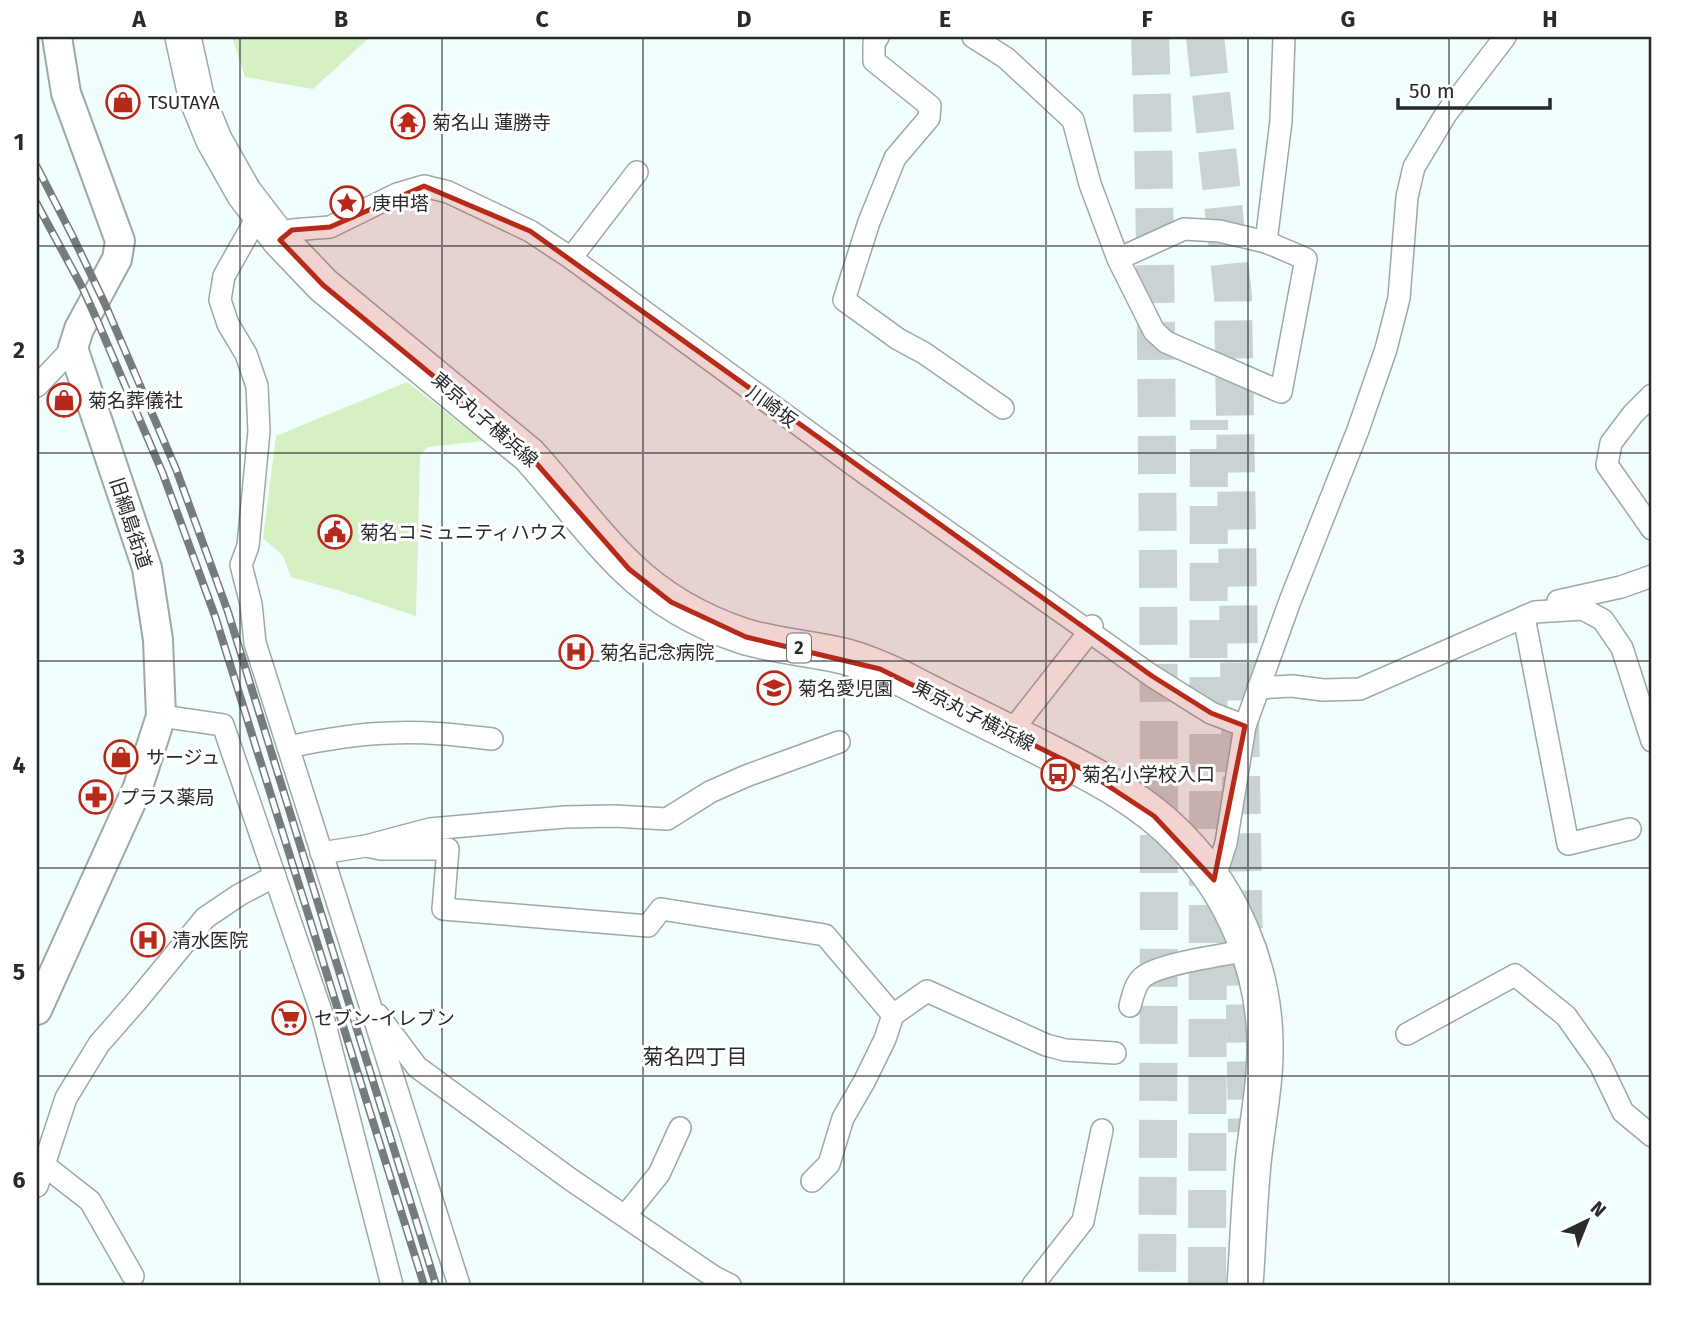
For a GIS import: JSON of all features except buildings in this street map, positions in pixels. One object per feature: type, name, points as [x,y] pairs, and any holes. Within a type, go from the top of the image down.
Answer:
[{"type":"main road","name":"東京丸子横浜線","points":[[183,37],[190,74],[203,115],[229,169],[269,227],[323,285],[529,455],[629,569],[671,601],[698,617],[746,637],[844,656],[880,668],[1084,770],[1140,805],[1182,840],[1214,880],[1230,908],[1248,950],[1262,998],[1264,1069],[1253,1165],[1245,1285]]},
{"type":"street","points":[[37,386],[73,348],[79,329],[117,259],[120,241],[66,93],[57,37]]},
{"type":"street","points":[[878,37],[874,43],[874,61],[930,106],[929,118],[895,158],[869,222],[844,300],[1003,408]]},
{"type":"street","points":[[972,37],[1006,58],[1073,120],[1090,184],[1118,259],[1154,331],[1166,342],[1281,392],[1306,259],[1266,242],[1219,231],[1184,229],[1118,259]]},
{"type":"street","points":[[1266,242],[1281,121],[1284,37]]},
{"type":"street","points":[[1214,880],[1226,843],[1245,726],[1290,601],[1358,430],[1386,349],[1399,298],[1407,197],[1414,167],[1446,114],[1505,37]]},
{"type":"street","points":[[571,258],[637,172]]},
{"type":"street","name":"川崎坂","points":[[269,227],[292,230],[330,227],[397,194],[424,186],[448,192],[530,231],[571,258],[866,474],[1091,629],[1152,676],[1211,713],[1245,726]]},
{"type":"street","points":[[269,227],[224,276],[220,300],[228,324],[246,354],[257,386],[259,430],[248,546],[241,565],[251,604],[255,643],[458,1285]]},
{"type":"street","name":"旧綱島街道","points":[[37,1010],[138,787],[160,716],[158,640],[147,568],[73,348]]},
{"type":"street","points":[[1652,395],[1633,414],[1611,443],[1607,465],[1652,529]]},
{"type":"street","points":[[1258,688],[1360,689],[1530,615],[1543,604],[1621,587],[1652,576]]},
{"type":"street","points":[[1530,615],[1583,609],[1603,620],[1622,648],[1652,741]]},
{"type":"street","points":[[1530,615],[1568,844],[1630,829]]},
{"type":"street","points":[[1010,733],[1091,629]]},
{"type":"street","points":[[160,716],[223,725],[323,1017],[391,1285]]},
{"type":"street","points":[[288,747],[341,737],[388,733],[428,733],[492,739]]},
{"type":"street","points":[[321,852],[366,846],[430,829],[565,817],[667,819],[710,792],[839,742]]},
{"type":"street","points":[[366,846],[381,849],[448,849],[443,909],[648,926],[661,909],[825,935],[893,1015]]},
{"type":"street","points":[[37,1186],[66,1098],[99,1044],[205,918],[239,895],[275,876]]},
{"type":"street","points":[[1130,1006],[1135,986],[1143,976],[1159,967],[1248,950]]},
{"type":"street","points":[[1407,1034],[1515,975],[1566,1016],[1600,1063],[1622,1112],[1652,1136]]},
{"type":"street","points":[[812,1181],[830,1164],[843,1118],[885,1039],[893,1015],[927,991],[1046,1045],[1065,1050],[1115,1053]]},
{"type":"street","points":[[368,1002],[417,1067],[570,1179],[714,1277],[730,1285]]},
{"type":"street","points":[[625,1216],[659,1174],[680,1128]]},
{"type":"street","points":[[1033,1285],[1083,1222],[1101,1130]]},
{"type":"street","points":[[44,1164],[90,1201],[133,1276]]},
{"type":"highlighted area","points":[[424,186],[530,231],[1152,676],[1211,713],[1245,726],[1214,880],[1154,816],[1084,770],[880,669],[746,637],[671,602],[629,569],[529,455],[323,285],[280,240],[292,230],[330,227]]},
{"type":"green space","points":[[232,37],[376,37],[368,39],[313,89],[245,77]]},
{"type":"green space","points":[[407,382],[483,441],[428,447],[420,455],[416,616],[291,577],[283,556],[263,538],[276,436]]},
{"type":"tunnel","points":[[1150,37],[1159,668],[1157,1285]]},
{"type":"tunnel","points":[[1205,37],[1233,296],[1247,1132]]},
{"type":"tunnel","points":[[1207,1285],[1209,420]]},
{"type":"railway","points":[[37,167],[105,304],[176,469],[228,612],[436,1285]]},
{"type":"railway","points":[[37,204],[97,320],[163,474],[215,616],[424,1285]]},
{"type":"place","name":"TSUTAYA","points":[[123,102]]},
{"type":"place","name":"菊名山 蓮勝寺","points":[[408,122]]},
{"type":"place","name":"庚申塔","points":[[347,203]]},
{"type":"place","name":"菊名葬儀社","points":[[64,400]]},
{"type":"place","name":"菊名コミュニティハウス","points":[[335,532]]},
{"type":"place","name":"菊名記念病院","points":[[576,652]]},
{"type":"place","name":"菊名愛児園","points":[[774,688]]},
{"type":"place","name":"サージュ","points":[[121,757]]},
{"type":"place","name":"菊名小学校入口","points":[[1058,774]]},
{"type":"place","name":"プラス薬局","points":[[96,797]]},
{"type":"place","name":"清水医院","points":[[148,940]]},
{"type":"place","name":"セブン-イレブン","points":[[289,1018]]},
{"type":"district","name":"菊名四丁目","points":[[695,1057]]}]
